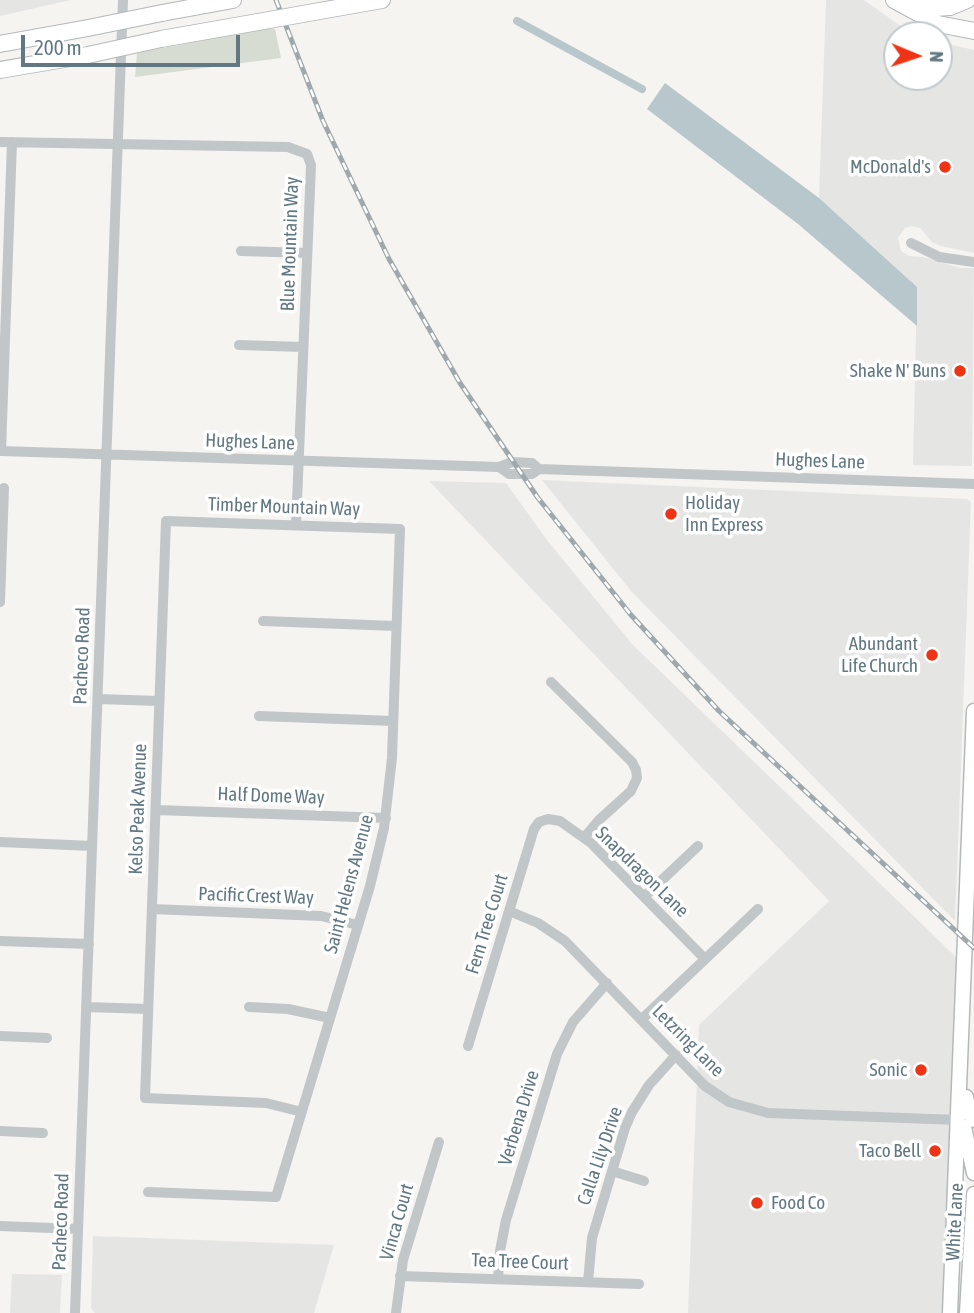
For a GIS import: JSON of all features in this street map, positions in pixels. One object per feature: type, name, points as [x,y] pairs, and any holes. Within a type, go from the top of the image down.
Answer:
[{"type":"highway","points":[[0,44],[233,0]]},
{"type":"highway","points":[[0,70],[382,0]]},
{"type":"highway","points":[[894,0],[938,24],[974,31]]},
{"type":"highway","points":[[913,0],[933,8],[950,7],[967,0]]},
{"type":"main road","name":"White Lane","points":[[950,1313],[957,1179],[967,1120],[961,1046],[971,878],[974,711]]},
{"type":"main road","points":[[964,967],[971,980],[974,1000]]},
{"type":"main road","points":[[967,1120],[964,1126],[974,1173]]},
{"type":"main road","points":[[957,1179],[963,1215],[972,1228]]},
{"type":"main road","name":"White Lane","points":[[967,1313],[974,1194]]},
{"type":"street","name":"Pacheco Road","points":[[75,1313],[123,0]]},
{"type":"street","points":[[0,142],[118,145]]},
{"type":"street","points":[[1,451],[12,142]]},
{"type":"street","name":"Blue Mountain Way","points":[[118,145],[288,148],[307,154],[311,165],[296,526]]},
{"type":"street","points":[[911,243],[939,257],[974,262]]},
{"type":"street","points":[[242,251],[307,253]]},
{"type":"street","points":[[239,345],[303,347]]},
{"type":"street","name":"Hughes Lane","points":[[1,451],[499,467],[509,474],[532,474],[538,469],[974,484]]},
{"type":"street","points":[[0,602],[4,488]]},
{"type":"street","name":"Timber Mountain Way","points":[[166,521],[400,529]]},
{"type":"street","name":"Kelso Peak Avenue","points":[[166,521],[145,1098],[266,1103],[302,1112]]},
{"type":"street","name":"Saint Helens Avenue","points":[[148,1192],[276,1196],[379,854],[386,818],[390,785],[400,529]]},
{"type":"street","points":[[263,621],[396,626]]},
{"type":"street","points":[[551,682],[632,762],[637,778],[631,791],[599,820],[584,838]]},
{"type":"street","points":[[98,699],[159,701]]},
{"type":"street","points":[[259,716],[393,721]]},
{"type":"street","name":"Half Dome Way","points":[[156,810],[386,818]]},
{"type":"street","name":"Snapdragon Lane","points":[[548,819],[560,821],[604,854],[705,959]]},
{"type":"street","name":"Fern Tree Court","points":[[468,1046],[534,829],[539,822],[548,819]]},
{"type":"street","points":[[0,842],[92,846]]},
{"type":"street","points":[[645,896],[698,846]]},
{"type":"street","name":"Pacific Crest Way","points":[[152,909],[321,916],[358,925]]},
{"type":"street","points":[[642,1019],[758,909]]},
{"type":"street","name":"Letzring Lane","points":[[509,911],[552,932],[576,951],[716,1094],[755,1111],[967,1120]]},
{"type":"street","points":[[0,941],[89,944]]},
{"type":"street","name":"Verbena Drive","points":[[498,1279],[504,1227],[557,1054],[577,1016],[607,983]]},
{"type":"street","points":[[86,1007],[148,1009]]},
{"type":"street","points":[[249,1007],[288,1009],[330,1018]]},
{"type":"street","points":[[0,1036],[47,1038]]},
{"type":"street","name":"Calla Lily Drive","points":[[588,1282],[592,1238],[632,1112],[649,1085],[676,1055]]},
{"type":"street","points":[[0,1131],[44,1133]]},
{"type":"street","name":"Vinca Court","points":[[396,1313],[400,1276],[439,1142]]},
{"type":"street","points":[[612,1171],[644,1181]]},
{"type":"street","points":[[0,1226],[78,1229]]},
{"type":"street","name":"Tea Tree Court","points":[[400,1276],[639,1284]]},
{"type":"shaded area","points":[[0,0],[71,0],[0,16]]},
{"type":"shaded area","points":[[826,0],[864,0],[893,21],[883,21],[883,91],[953,91],[953,45],[974,50],[974,253],[941,246],[932,242],[920,228],[912,226],[905,228],[898,238],[901,251],[909,256],[923,257],[960,268],[974,268],[972,466],[913,465],[917,287],[819,198]]},
{"type":"shaded area","points":[[262,29],[275,29],[281,58],[135,77],[137,53]]},
{"type":"shaded area","points":[[665,83],[819,198],[917,287],[917,326],[798,224],[647,109]]},
{"type":"shaded area","points":[[542,480],[967,499],[971,502],[955,921],[631,591]]},
{"type":"shaded area","points":[[429,481],[506,483],[547,540],[632,644],[956,957],[942,1313],[688,1313],[699,1025],[829,901]]},
{"type":"shaded area","points":[[93,1236],[334,1245],[314,1313],[95,1313],[91,1308]]},
{"type":"shaded area","points":[[12,1274],[62,1275],[60,1313],[10,1313]]},
{"type":"waterway","points":[[517,21],[642,89]]},
{"type":"railway","points":[[276,0],[323,121],[389,259],[460,383],[538,498],[631,615],[719,711],[974,948]]},
{"type":"place","name":"McDonald's","points":[[945,167]]},
{"type":"place","name":"Shake N' Buns","points":[[960,371]]},
{"type":"place","name":"Holiday Inn Express","points":[[671,514]]},
{"type":"place","name":"Abundant Life Church","points":[[932,655]]},
{"type":"place","name":"Sonic","points":[[921,1070]]},
{"type":"place","name":"Taco Bell","points":[[935,1151]]},
{"type":"place","name":"Food Co","points":[[757,1203]]}]
